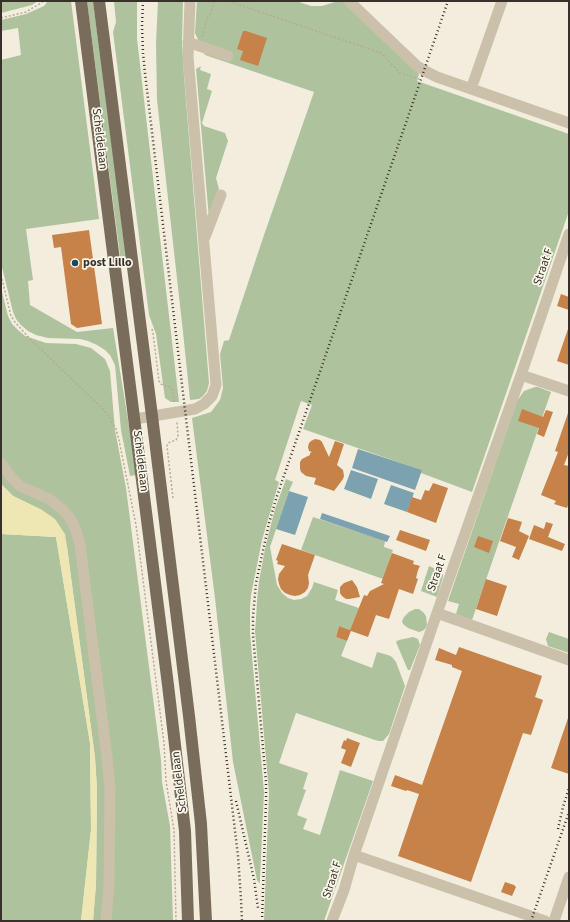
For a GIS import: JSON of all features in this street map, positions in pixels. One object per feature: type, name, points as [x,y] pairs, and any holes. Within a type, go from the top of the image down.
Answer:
[{"type":"main road","name":"Scheldelaan","points":[[81,1],[135,419],[185,831],[188,921]]},
{"type":"main road","name":"Scheldelaan","points":[[98,1],[191,731],[201,824],[206,921]]},
{"type":"street","points":[[135,419],[195,409],[204,404],[212,396],[216,384],[188,64],[190,1]]},
{"type":"street","points":[[349,1],[422,69],[432,75],[569,123]]},
{"type":"street","points":[[471,89],[502,1]]},
{"type":"street","points":[[188,42],[228,56]]},
{"type":"street","points":[[204,241],[221,195]]},
{"type":"street","name":"Straat F","points":[[332,921],[344,890],[354,855],[437,613],[569,234]]},
{"type":"street","points":[[521,375],[569,392]]},
{"type":"street","points":[[1,463],[11,477],[20,486],[49,499],[63,510],[70,518],[76,530],[80,545],[110,788],[109,885],[106,921]]},
{"type":"street","points":[[437,613],[569,660]]},
{"type":"street","points":[[354,855],[545,921]]},
{"type":"street","points":[[554,921],[569,877]]},
{"type":"path","points":[[1,18],[26,12],[44,1]]},
{"type":"path","points":[[202,47],[201,42],[206,18],[211,13],[214,1]]},
{"type":"path","points":[[228,1],[380,53],[400,73],[421,80]]},
{"type":"path","name":"Scheldelaan","points":[[1,275],[11,316],[15,322],[31,340],[102,408],[116,429],[119,440],[136,525],[164,743],[166,782],[174,830],[176,921]]},
{"type":"green space","points":[[1,1],[38,1],[32,5],[1,13]]},
{"type":"green space","points":[[48,1],[71,1],[99,219],[26,229],[33,280],[28,281],[30,305],[77,332],[113,328],[137,475],[130,476],[121,430],[115,365],[110,355],[105,350],[88,341],[80,339],[48,338],[28,331],[16,319],[13,312],[1,263],[1,60],[21,55],[18,28],[1,31],[1,20],[26,14],[44,6]]},
{"type":"green space","points":[[87,1],[93,1],[127,261],[121,263]]},
{"type":"green space","points":[[114,1],[137,1],[137,39],[179,402],[171,402],[165,398],[156,334],[149,315],[113,32],[116,22]]},
{"type":"green space","points":[[158,1],[183,1],[182,41],[184,76],[209,383],[207,391],[203,396],[199,399],[190,400],[157,100],[156,43]]},
{"type":"green space","points":[[197,1],[296,1],[311,6],[322,6],[338,1],[344,2],[419,74],[417,81],[569,134],[569,211],[472,492],[421,473],[421,470],[303,429],[312,405],[301,401],[275,480],[279,482],[262,540],[251,595],[250,633],[264,792],[259,883],[257,880],[233,762],[215,598],[192,418],[211,412],[220,400],[223,388],[220,354],[224,341],[229,340],[314,92],[205,55],[195,33]]},
{"type":"green space","points":[[201,66],[200,70],[211,74],[207,89],[212,91],[202,123],[204,126],[225,133],[228,141],[216,178],[219,189],[209,218],[196,69]]},
{"type":"green space","points":[[1,288],[8,316],[12,324],[25,336],[46,343],[76,344],[91,348],[105,359],[110,371],[115,430],[126,488],[161,760],[162,782],[170,826],[173,921],[93,921],[96,884],[97,789],[95,758],[67,547],[42,510],[13,496],[1,484]]},
{"type":"green space","points":[[535,387],[551,392],[472,620],[456,614],[459,604],[448,601],[517,401],[524,391]]},
{"type":"green space","points":[[286,479],[293,482],[270,547],[277,585],[282,593],[288,598],[294,600],[307,596],[314,582],[338,590],[335,600],[359,608],[350,630],[339,626],[336,637],[347,641],[341,656],[372,668],[377,652],[388,655],[396,662],[405,686],[389,734],[383,741],[375,740],[296,713],[279,763],[308,773],[303,789],[306,790],[297,815],[307,819],[303,829],[320,835],[340,770],[373,781],[324,921],[264,921],[269,793],[255,631],[259,581],[266,544],[275,509]]},
{"type":"green space","points":[[313,517],[385,541],[384,547],[393,550],[383,579],[301,550]]},
{"type":"green space","points":[[1,534],[56,537],[90,743],[91,830],[81,921],[1,921]]},
{"type":"green space","points":[[429,566],[440,571],[443,575],[437,597],[421,591]]},
{"type":"green space","points":[[419,609],[426,616],[427,625],[425,629],[419,632],[408,628],[402,621],[409,612]]},
{"type":"green space","points":[[549,632],[569,639],[569,653],[548,646],[546,639]]},
{"type":"green space","points":[[413,637],[418,639],[420,645],[410,670],[408,670],[396,642]]},
{"type":"sand","points":[[1,484],[13,496],[42,510],[55,519],[65,534],[95,758],[97,789],[96,884],[93,921],[81,921],[91,830],[90,743],[56,537],[1,534]]},
{"type":"water","points":[[358,449],[422,470],[415,490],[352,468]]},
{"type":"water","points":[[351,470],[378,479],[371,499],[344,489]]},
{"type":"water","points":[[391,485],[414,493],[407,512],[384,504]]},
{"type":"water","points":[[289,491],[308,497],[295,535],[276,529]]},
{"type":"water","points":[[322,513],[390,536],[387,542],[320,519]]},
{"type":"building","points":[[243,31],[267,38],[258,66],[240,60],[243,51],[237,49]]},
{"type":"building","points":[[89,230],[102,324],[77,328],[71,324],[61,247],[54,248],[52,235]]},
{"type":"building","points":[[561,294],[569,297],[569,310],[557,306]]},
{"type":"building","points":[[569,329],[569,365],[557,361]]},
{"type":"building","points":[[522,409],[543,417],[546,410],[553,412],[544,437],[537,434],[539,428],[518,421]]},
{"type":"building","points":[[568,413],[569,452],[564,465],[569,466],[569,503],[567,508],[554,504],[556,501],[541,495],[558,452],[555,451]]},
{"type":"building","points":[[315,439],[322,442],[329,457],[335,441],[344,444],[337,465],[343,470],[344,476],[334,491],[314,484],[316,478],[306,476],[301,472],[300,462],[312,452],[309,451],[308,447],[309,443]]},
{"type":"building","points":[[433,483],[448,488],[436,523],[407,512],[412,497],[421,500],[425,490],[429,491]]},
{"type":"building","points":[[508,518],[522,522],[519,531],[529,536],[519,560],[512,557],[516,547],[500,541]]},
{"type":"building","points":[[546,522],[553,524],[548,537],[565,544],[562,551],[529,539],[534,525],[544,529]]},
{"type":"building","points":[[400,530],[430,540],[426,551],[396,540]]},
{"type":"building","points":[[478,536],[493,541],[489,553],[474,547]]},
{"type":"building","points":[[282,544],[315,555],[308,575],[308,588],[300,595],[295,596],[285,593],[279,584],[279,574],[285,566],[277,564],[278,561],[276,560]]},
{"type":"building","points":[[392,553],[414,561],[413,564],[420,566],[416,578],[418,579],[413,594],[399,589],[389,619],[376,615],[368,637],[351,631],[347,641],[336,637],[339,626],[350,630],[364,595],[367,596],[370,591],[384,584],[381,583]]},
{"type":"building","points":[[486,579],[507,586],[497,616],[476,609]]},
{"type":"building","points":[[352,580],[357,587],[360,597],[346,599],[340,593],[340,587],[344,583]]},
{"type":"building","points":[[459,647],[542,676],[535,697],[543,700],[531,735],[523,733],[471,882],[398,856],[419,794],[391,786],[395,775],[422,785],[462,671],[452,667],[452,665],[435,660],[439,648],[456,655]]},
{"type":"building","points":[[569,718],[569,774],[551,768]]},
{"type":"building","points":[[347,738],[360,743],[351,767],[341,763],[346,750],[341,748],[344,740],[346,741]]},
{"type":"building","points":[[505,882],[516,887],[512,896],[501,892]]},
{"type":"railway","points":[[143,1],[142,26],[145,73],[238,856],[242,921]]},
{"type":"railway","points":[[262,921],[266,782],[253,635],[256,583],[269,523],[277,496],[448,1]]},
{"type":"railway","points":[[558,829],[569,788]]},
{"type":"railway","points":[[236,801],[254,879],[258,908]]},
{"type":"railway","points":[[531,921],[569,812]]},
{"type":"place","name":"post Lillo","points":[[75,263]]}]
